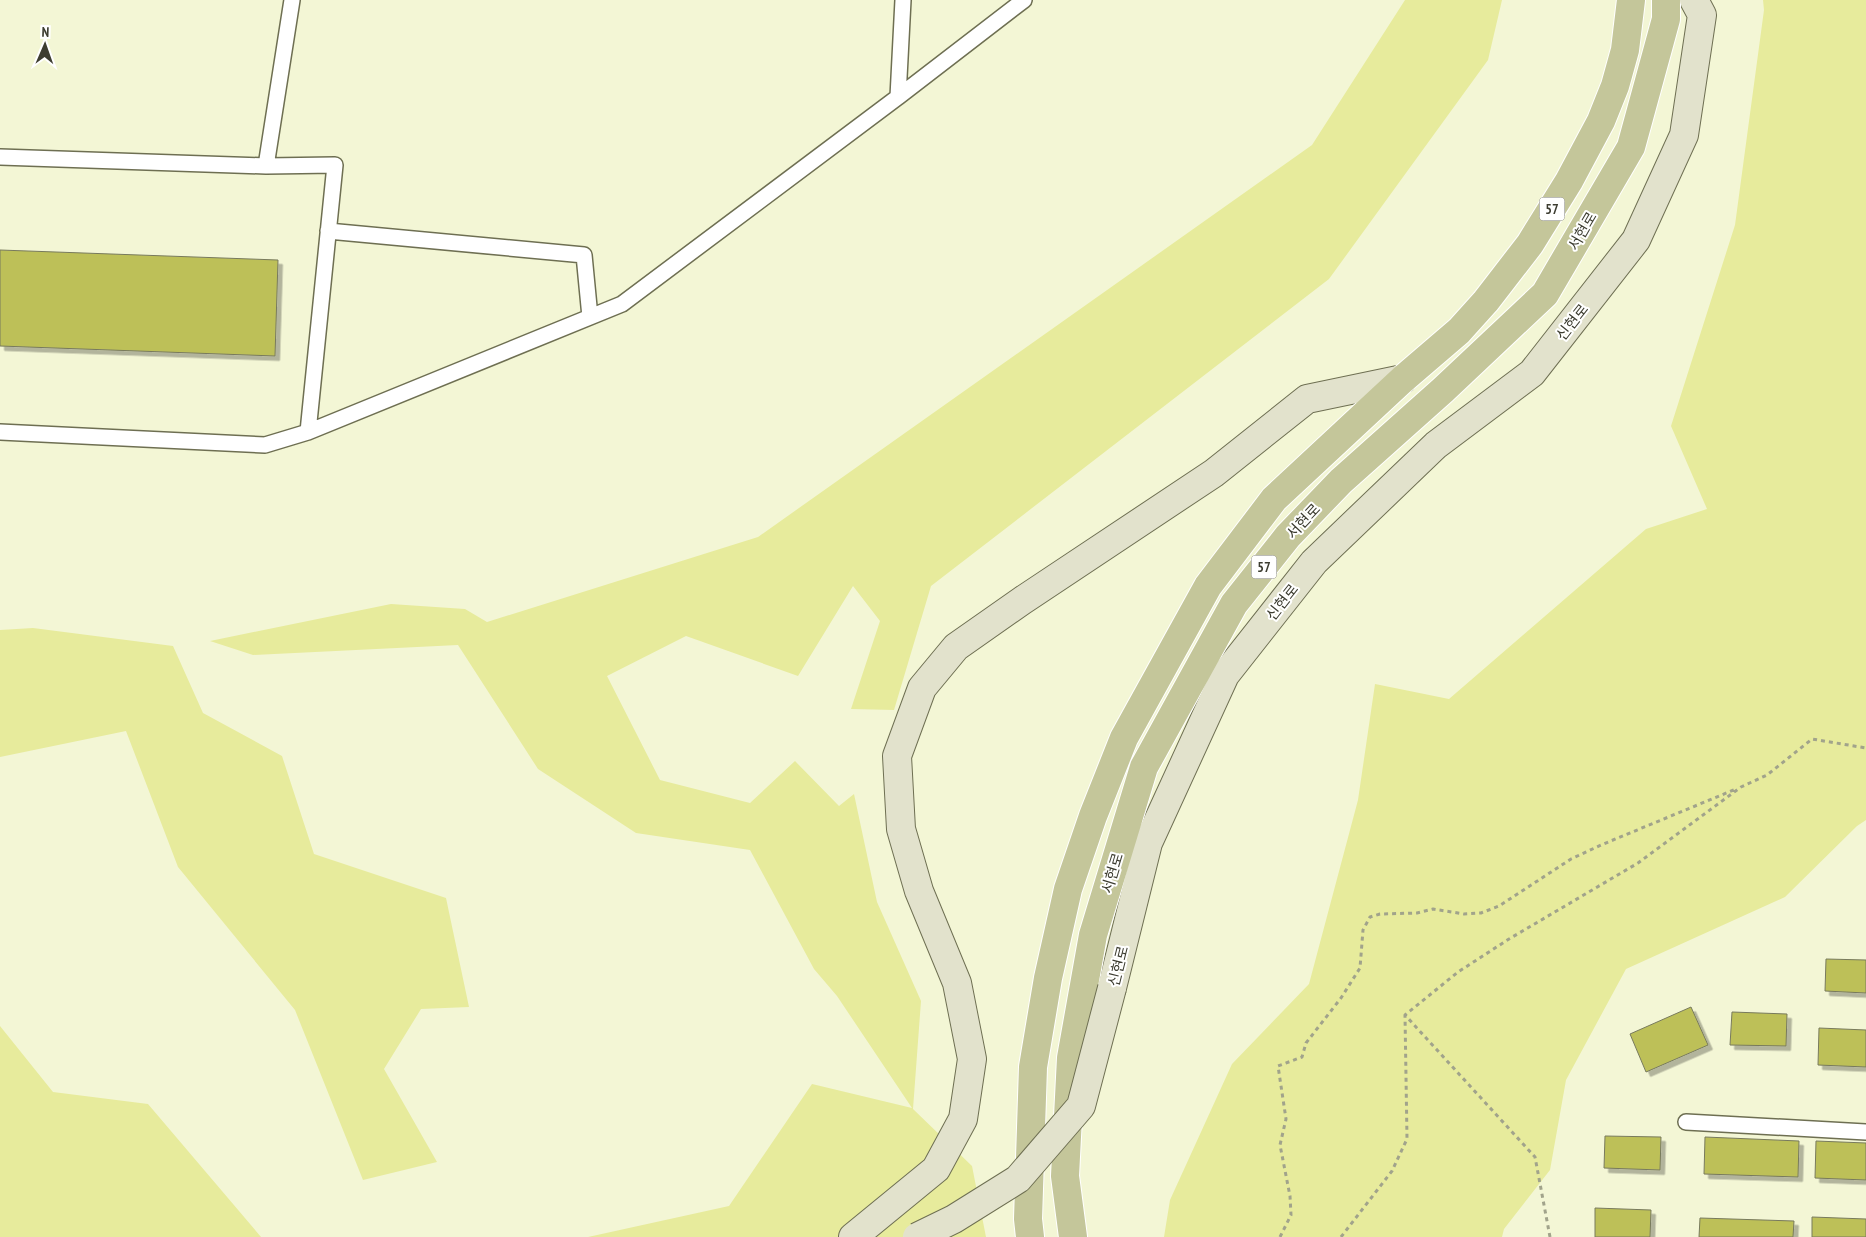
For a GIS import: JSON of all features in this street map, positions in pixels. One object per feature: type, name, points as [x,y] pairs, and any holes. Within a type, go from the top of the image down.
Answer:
[{"type":"main road","name":"57","points":[[1030,1237],[1028,1219],[1033,1067],[1048,978],[1068,889],[1093,816],[1124,738],[1208,586],[1274,499],[1403,379],[1459,331],[1486,301],[1530,244],[1570,181],[1601,121],[1615,86],[1625,50],[1630,0]]},
{"type":"main road","name":"서현로","points":[[1073,1237],[1065,1176],[1072,1058],[1093,935],[1144,767],[1234,604],[1288,536],[1341,481],[1443,390],[1545,294],[1631,147],[1666,19],[1666,0]]},
{"type":"main road","name":"신현로","points":[[917,1237],[954,1219],[1018,1179],[1081,1106],[1148,843],[1225,675],[1314,562],[1436,445],[1532,373],[1636,240],[1684,135],[1702,16],[1694,0]]},
{"type":"main road","points":[[853,1237],[936,1169],[963,1119],[972,1058],[958,983],[919,891],[901,829],[897,756],[922,688],[956,648],[1023,600],[1214,473],[1307,400],[1403,379]]},
{"type":"lane","points":[[266,166],[292,0]]},
{"type":"lane","points":[[898,98],[903,0]]},
{"type":"lane","points":[[0,432],[265,445],[308,432],[622,304],[898,98],[1024,0]]},
{"type":"lane","points":[[0,157],[266,166],[335,165],[308,432]]},
{"type":"lane","points":[[328,231],[584,255],[590,317]]},
{"type":"lane","points":[[1686,1122],[1866,1132]]},
{"type":"path","points":[[1280,1237],[1291,1215],[1290,1196],[1280,1145],[1286,1119],[1278,1066],[1302,1057],[1306,1043],[1341,998],[1360,968],[1363,930],[1370,917],[1380,914],[1417,913],[1434,909],[1464,914],[1481,913],[1499,906],[1578,856],[1767,775],[1812,739],[1866,748]]},
{"type":"path","points":[[1405,1015],[1458,972],[1509,939],[1638,863],[1741,786]]},
{"type":"path","points":[[1341,1237],[1392,1171],[1407,1139],[1405,1015]]},
{"type":"path","points":[[1405,1015],[1535,1157],[1550,1237]]},
{"type":"green space","points":[[1405,0],[1502,0],[1488,60],[1329,279],[931,586],[894,710],[851,709],[880,621],[853,586],[798,676],[686,636],[607,676],[660,780],[750,803],[795,761],[839,806],[854,794],[877,902],[921,1001],[913,1109],[972,1166],[986,1237],[588,1237],[729,1206],[812,1084],[912,1108],[837,996],[814,969],[750,850],[636,833],[538,769],[458,645],[253,655],[210,641],[391,604],[465,609],[487,622],[758,537],[1312,145]]},
{"type":"green space","points":[[1763,0],[1866,0],[1866,820],[1857,826],[1785,897],[1626,969],[1566,1080],[1550,1170],[1504,1229],[1502,1237],[1164,1237],[1170,1200],[1232,1064],[1309,984],[1358,800],[1375,684],[1449,699],[1646,529],[1707,509],[1671,426],[1735,225],[1764,10]]},
{"type":"green space","points":[[33,628],[173,646],[203,713],[282,756],[314,854],[446,898],[469,1007],[421,1009],[384,1069],[437,1162],[363,1180],[295,1010],[178,867],[126,731],[0,757],[0,630]]},
{"type":"green space","points":[[0,1026],[53,1092],[148,1104],[261,1237],[0,1237]]},
{"type":"building","points":[[0,250],[278,260],[275,356],[0,346]]},
{"type":"building","points":[[1826,959],[1866,960],[1866,993],[1825,991]]},
{"type":"building","points":[[1691,1007],[1708,1045],[1646,1072],[1630,1034]]},
{"type":"building","points":[[1732,1012],[1787,1014],[1786,1046],[1730,1045]]},
{"type":"building","points":[[1819,1028],[1866,1030],[1866,1067],[1818,1065]]},
{"type":"building","points":[[1605,1136],[1661,1137],[1660,1170],[1604,1168]]},
{"type":"building","points":[[1705,1137],[1799,1141],[1798,1177],[1704,1174]]},
{"type":"building","points":[[1816,1141],[1866,1143],[1866,1180],[1815,1178]]},
{"type":"building","points":[[1595,1208],[1651,1210],[1650,1237],[1595,1237]]},
{"type":"building","points":[[1812,1217],[1866,1219],[1866,1237],[1812,1237]]},
{"type":"building","points":[[1700,1218],[1794,1221],[1793,1237],[1699,1237]]}]
